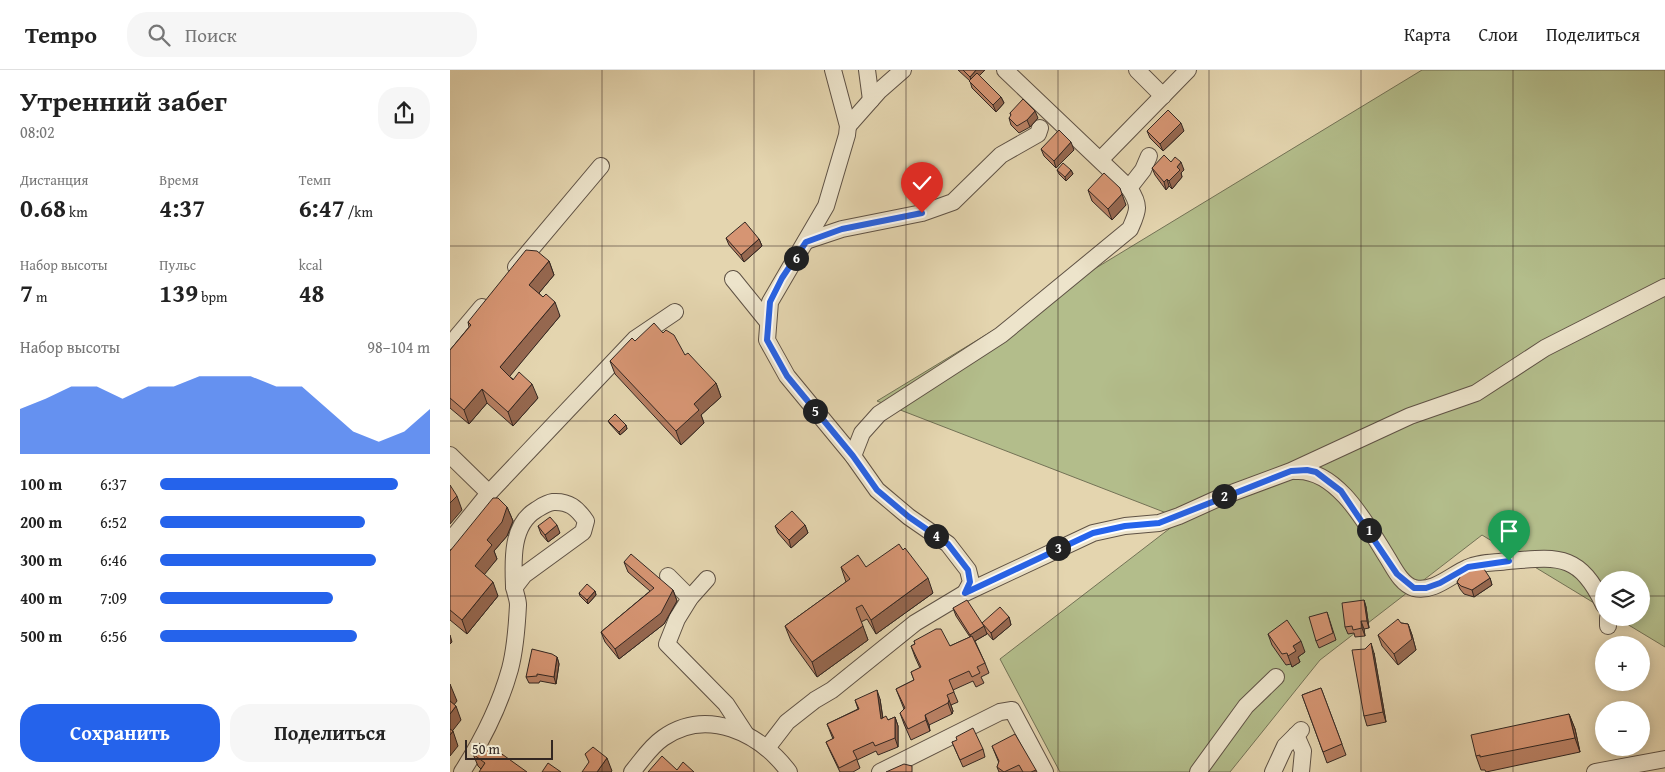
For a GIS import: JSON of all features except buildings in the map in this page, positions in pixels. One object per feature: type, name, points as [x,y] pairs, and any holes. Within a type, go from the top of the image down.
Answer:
[{"type":"street","points":[[833,70],[848,126]]},
{"type":"street","points":[[867,70],[871,100]]},
{"type":"street","points":[[903,70],[871,100],[848,126],[826,206],[774,294],[767,321],[767,340],[787,376],[853,456],[877,490],[953,551],[968,570],[970,582],[965,593]]},
{"type":"street","points":[[853,456],[862,433],[879,414],[1001,335],[1130,229],[1137,214],[1138,201],[1129,188],[1006,70]]},
{"type":"street","points":[[1137,70],[1162,96]]},
{"type":"street","points":[[1101,160],[1188,70]]},
{"type":"street","points":[[806,242],[842,229],[922,213],[953,202],[988,166],[1015,147],[1031,140],[1038,134],[1040,128]]},
{"type":"street","points":[[1129,188],[1143,170],[1149,156]]},
{"type":"street","points":[[506,279],[602,166]]},
{"type":"street","points":[[733,279],[767,321]]},
{"type":"street","points":[[767,748],[787,722],[832,690],[915,623],[965,593],[1093,533],[1125,526],[1159,523],[1291,471],[1410,416],[1476,393],[1545,348],[1665,287]]},
{"type":"street","points":[[450,346],[493,294]]},
{"type":"street","points":[[450,541],[489,493],[635,340],[675,312]]},
{"type":"street","points":[[450,455],[489,493]]},
{"type":"street","points":[[1291,471],[1307,470],[1316,472],[1341,491],[1397,574],[1414,588],[1426,588],[1440,583],[1468,567],[1482,563],[1541,558],[1566,561],[1590,580],[1595,589]]},
{"type":"street","points":[[462,772],[475,752],[491,719],[510,668],[518,603],[514,588],[515,552],[520,526],[533,512],[549,502],[565,502],[578,509],[586,521],[583,532],[524,575],[514,588]]},
{"type":"street","points":[[668,576],[690,598]]},
{"type":"street","points":[[707,578],[690,598],[677,619],[667,644],[726,704],[745,733]]},
{"type":"street","points":[[1198,772],[1246,706],[1276,677]]},
{"type":"street","points":[[880,772],[1000,712],[1012,710],[1045,772]]},
{"type":"street","points":[[632,772],[652,746],[664,737],[702,723],[724,726],[745,733],[777,755],[789,772]]},
{"type":"street","points":[[1273,772],[1285,746],[1299,732],[1303,751],[1301,772]]},
{"type":"street","points":[[1595,772],[1665,759]]},
{"type":"green space","points":[[1422,70],[1665,70],[1665,647],[1650,638],[1650,636],[1630,626],[1650,626],[1650,571],[1595,571],[1595,604],[1482,535],[1320,660],[1230,772],[1060,772],[1000,659],[1182,519],[877,401]]},
{"type":"route","points":[[922,213],[842,229],[806,242],[782,278],[770,302],[767,340],[787,376],[853,456],[877,490],[909,517],[948,544],[968,570],[970,582],[965,593],[1024,566],[1073,540],[1093,533],[1125,526],[1159,523],[1291,471],[1307,470],[1316,472],[1341,491],[1358,513],[1397,574],[1414,588],[1426,588],[1440,583],[1468,567],[1482,563],[1509,561]]}]
